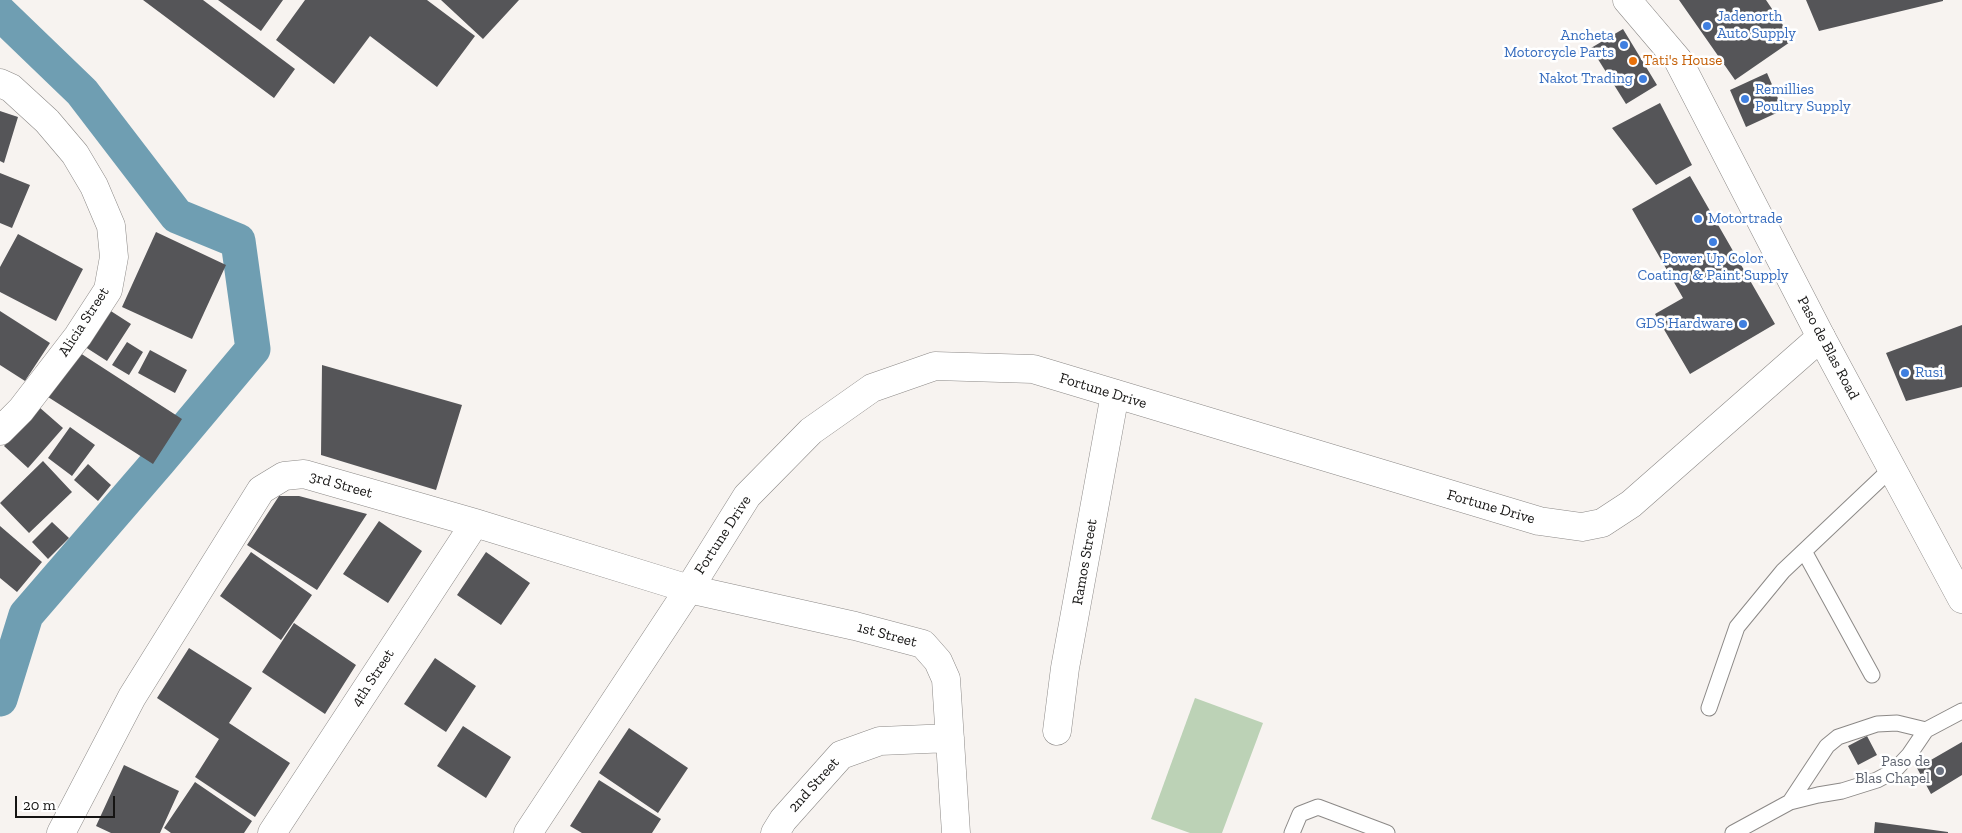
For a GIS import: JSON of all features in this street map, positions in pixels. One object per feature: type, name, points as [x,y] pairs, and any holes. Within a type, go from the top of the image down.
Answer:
[{"type":"street","name":"Paso de Blas Road","points":[[1626,0],[1678,60],[1821,337],[1962,599]]},
{"type":"street","name":"Alicia Street","points":[[0,83],[11,88],[47,121],[76,154],[94,186],[111,226],[114,257],[108,290],[78,336],[21,410],[0,431]]},
{"type":"street","name":"Fortune Drive","points":[[528,833],[689,589],[747,496],[811,431],[872,388],[935,366],[1033,369],[1539,521],[1582,527],[1602,523],[1631,504],[1821,337]]},
{"type":"street","name":"Ramos Street","points":[[1058,730],[1065,668],[1115,394]]},
{"type":"street","name":"3rd Street","points":[[61,833],[132,697],[261,490],[284,476],[304,474],[475,523],[689,589]]},
{"type":"street","name":"4th Street","points":[[272,833],[475,523]]},
{"type":"street","name":"1st Street","points":[[689,589],[855,626],[923,644],[938,660],[946,679],[956,833]]},
{"type":"street","name":"2nd Street","points":[[775,833],[783,820],[841,755],[880,741],[950,738]]},
{"type":"lane","points":[[1709,708],[1737,627],[1783,571],[1892,467]]},
{"type":"lane","points":[[1804,551],[1872,675]]},
{"type":"lane","points":[[1733,833],[1790,802],[1842,791],[1877,780],[1894,771],[1909,755],[1926,730],[1962,711]]},
{"type":"lane","points":[[1790,802],[1827,746],[1838,737],[1877,724],[1897,723],[1926,730]]},
{"type":"lane","points":[[1292,833],[1300,814],[1318,807],[1387,833]]},
{"type":"green space","points":[[1195,698],[1263,723],[1222,833],[1190,833],[1151,819]]},
{"type":"building","points":[[143,0],[203,0],[295,69],[274,98]]},
{"type":"building","points":[[218,0],[283,0],[261,31]]},
{"type":"building","points":[[305,0],[427,0],[475,36],[437,87],[370,36],[334,84],[276,40]]},
{"type":"building","points":[[441,0],[519,0],[483,39]]},
{"type":"building","points":[[1679,0],[1766,0],[1793,40],[1735,80]]},
{"type":"building","points":[[1806,0],[1943,0],[1943,1],[1819,31]]},
{"type":"building","points":[[1623,29],[1657,85],[1626,104],[1591,48]]},
{"type":"building","points":[[1767,73],[1783,110],[1746,127],[1730,90]]},
{"type":"building","points":[[1660,103],[1692,165],[1656,185],[1612,128]]},
{"type":"building","points":[[0,111],[18,117],[4,163],[0,161]]},
{"type":"building","points":[[0,173],[30,185],[12,228],[0,223]]},
{"type":"building","points":[[1690,176],[1775,324],[1690,374],[1655,314],[1683,298],[1632,209]]},
{"type":"building","points":[[156,232],[226,265],[192,339],[122,307]]},
{"type":"building","points":[[18,234],[83,269],[56,321],[0,292],[0,267]]},
{"type":"building","points":[[103,306],[131,324],[107,361],[79,343]]},
{"type":"building","points":[[0,311],[50,343],[25,381],[0,365]]},
{"type":"building","points":[[1962,325],[1962,387],[1906,401],[1886,353]]},
{"type":"building","points":[[127,342],[143,352],[129,375],[112,365]]},
{"type":"building","points":[[150,350],[187,370],[175,393],[138,373]]},
{"type":"building","points":[[77,351],[182,419],[153,464],[48,397]]},
{"type":"building","points":[[322,365],[462,405],[436,490],[321,455]]},
{"type":"building","points":[[39,407],[63,428],[28,468],[4,446]]},
{"type":"building","points":[[70,427],[95,445],[72,476],[48,458]]},
{"type":"building","points":[[43,461],[72,492],[29,533],[0,503]]},
{"type":"building","points":[[88,464],[111,485],[98,501],[74,480]]},
{"type":"building","points":[[279,496],[299,496],[367,514],[317,590],[247,545]]},
{"type":"building","points":[[379,521],[422,551],[388,603],[343,574]]},
{"type":"building","points":[[52,522],[69,538],[48,559],[32,542]]},
{"type":"building","points":[[0,526],[42,562],[17,592],[0,578]]},
{"type":"building","points":[[251,552],[312,595],[281,640],[220,596]]},
{"type":"building","points":[[486,552],[530,583],[501,625],[457,595]]},
{"type":"building","points":[[294,623],[356,665],[325,714],[262,672]]},
{"type":"building","points":[[189,648],[252,688],[229,723],[290,763],[255,817],[195,777],[219,739],[157,698]]},
{"type":"building","points":[[435,658],[476,686],[446,732],[404,704]]},
{"type":"building","points":[[463,726],[511,757],[486,798],[437,766]]},
{"type":"building","points":[[629,728],[688,768],[658,813],[599,773]]},
{"type":"building","points":[[1867,736],[1877,755],[1858,765],[1848,746]]},
{"type":"building","name":"Paso de Blas Chapel","points":[[1962,742],[1962,775],[1931,794],[1917,768]]},
{"type":"building","points":[[124,765],[179,791],[160,833],[111,833],[96,826]]},
{"type":"building","points":[[599,780],[661,819],[652,833],[582,833],[570,826]]},
{"type":"building","points":[[195,782],[252,821],[244,833],[171,833],[164,828]]},
{"type":"building","points":[[1875,822],[1948,832],[1948,833],[1874,833]]},
{"type":"waterway","points":[[0,13],[82,92],[177,216],[238,241],[253,349],[26,615],[0,699]]},
{"type":"place","name":"Jadenorth Auto Supply","points":[[1707,26]]},
{"type":"place","name":"Ancheta Motorcycle Parts","points":[[1624,45]]},
{"type":"place","name":"Tati's House","points":[[1633,61]]},
{"type":"place","name":"Nakot Trading","points":[[1643,79]]},
{"type":"place","name":"Remillies Poultry Supply","points":[[1745,99]]},
{"type":"place","name":"Motortrade","points":[[1698,219]]},
{"type":"place","name":"Power Up Color Coating & Paint Supply","points":[[1713,242]]},
{"type":"place","name":"GDS Hardware","points":[[1743,324]]},
{"type":"place","name":"Rusi","points":[[1905,373]]},
{"type":"place","name":"Paso de Blas Chapel","points":[[1940,771]]}]
